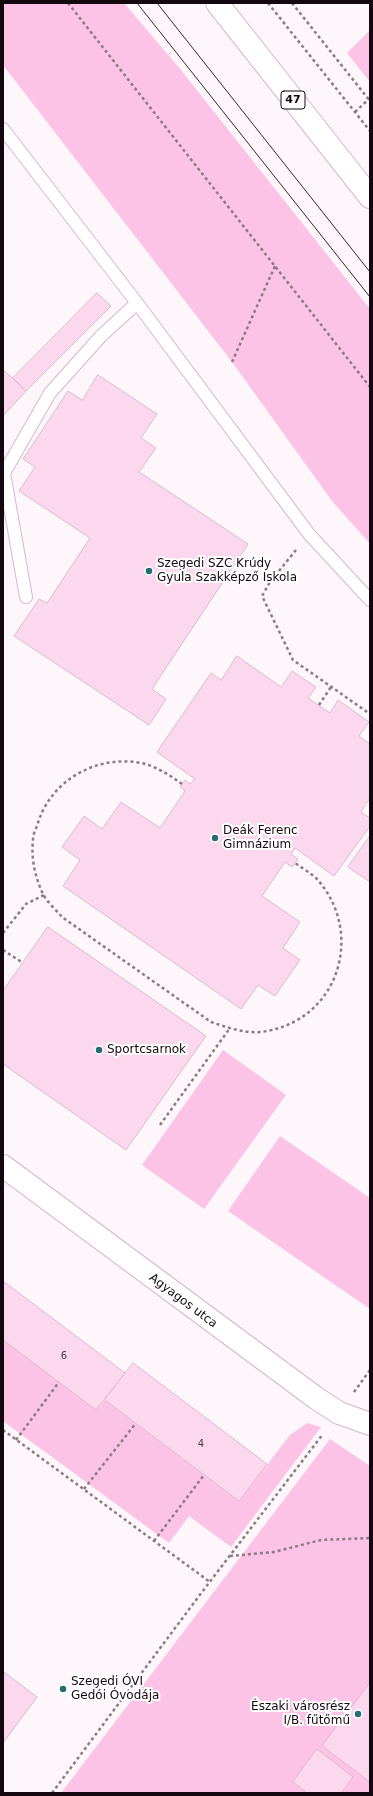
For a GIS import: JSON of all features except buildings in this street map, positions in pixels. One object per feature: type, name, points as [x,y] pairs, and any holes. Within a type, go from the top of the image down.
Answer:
[{"type":"street","name":"47","points":[[217,3],[370,197]]},
{"type":"street","name":"Agyagos utca","points":[[3,1166],[316,1398],[338,1413],[370,1424]]},
{"type":"lane","points":[[3,129],[137,304],[309,534],[370,600]]},
{"type":"lane","points":[[26,598],[4,473],[50,393],[101,336],[137,304]]},
{"type":"path","points":[[68,3],[370,386]]},
{"type":"path","points":[[268,3],[370,131]]},
{"type":"path","points":[[292,3],[370,99],[355,112]]},
{"type":"path","points":[[232,362],[275,266]]},
{"type":"path","points":[[309,534],[270,582],[262,596],[293,660],[370,714]]},
{"type":"path","points":[[319,705],[331,687]]},
{"type":"path","points":[[182,784],[160,769],[136,762],[108,762],[80,771],[57,789],[41,812],[32,839],[34,868],[44,895],[62,917],[211,1022],[238,1031],[267,1031],[294,1022],[317,1005],[333,982],[342,954],[341,925],[330,898],[317,879],[295,863]]},
{"type":"path","points":[[3,933],[26,904],[44,895]]},
{"type":"path","points":[[3,950],[23,963]]},
{"type":"path","points":[[160,1125],[230,1028]]},
{"type":"path","points":[[16,1440],[59,1382]]},
{"type":"path","points":[[84,1489],[136,1424]]},
{"type":"path","points":[[3,1430],[210,1582]]},
{"type":"path","points":[[52,1793],[319,1438]]},
{"type":"path","points":[[154,1541],[204,1475]]},
{"type":"path","points":[[229,1556],[274,1552],[321,1540],[370,1538]]},
{"type":"shaded area","points":[[3,3],[124,3],[181,70],[370,309],[370,544],[332,501],[232,362],[3,65]]},
{"type":"shaded area","points":[[370,30],[370,82],[347,53]]},
{"type":"shaded area","points":[[223,1050],[286,1095],[204,1209],[142,1165]]},
{"type":"shaded area","points":[[280,1136],[370,1198],[370,1309],[228,1211]]},
{"type":"shaded area","points":[[3,1339],[96,1410],[105,1400],[239,1501],[290,1435],[307,1423],[321,1427],[231,1547],[189,1516],[169,1543],[3,1421]]},
{"type":"shaded area","points":[[330,1439],[370,1466],[370,1793],[61,1793]]},
{"type":"tram line","points":[[137,3],[370,297]]},
{"type":"tram line","points":[[157,3],[370,272]]},
{"type":"place","name":"Szegedi SZC Krúdy Gyula Szakképző Iskola","points":[[149,571]]},
{"type":"place","name":"Deák Ferenc Gimnázium","points":[[215,838]]},
{"type":"place","name":"Sportcsarnok","points":[[99,1050]]},
{"type":"place","name":"Szegedi ÓVI Gedói Óvodája","points":[[63,1689]]},
{"type":"place","name":"Északi városrész I/B. fűtőmű","points":[[358,1714]]}]
